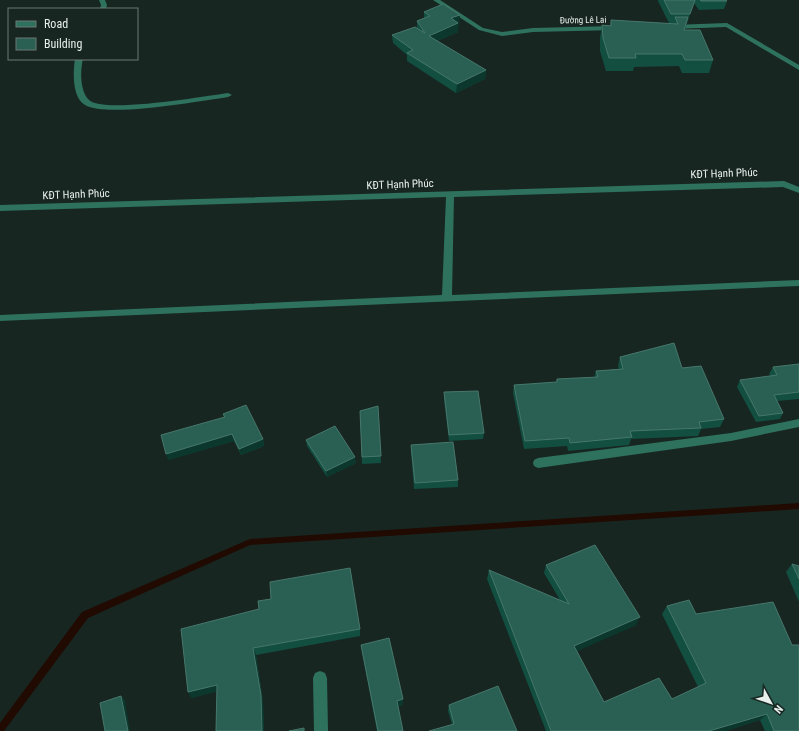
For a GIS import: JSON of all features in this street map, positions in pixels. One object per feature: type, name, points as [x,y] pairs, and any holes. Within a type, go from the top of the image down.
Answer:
[{"type":"street","name":"Đường Lê Lai","points":[[436,0],[481,29],[502,34],[533,30],[626,28]]},
{"type":"street","points":[[665,27],[727,25],[799,68]]},
{"type":"street","points":[[79,60],[78,86],[87,103],[100,108],[123,108],[228,95]]},
{"type":"street","name":"KĐT Hạnh Phúc","points":[[0,208],[784,184],[799,190]]},
{"type":"street","points":[[447,298],[450,194]]},
{"type":"street","points":[[0,318],[799,283]]},
{"type":"street","points":[[538,463],[731,437],[799,423]]},
{"type":"street","points":[[320,678],[322,731]]},
{"type":"building","points":[[664,0],[695,0],[690,14],[671,14]]},
{"type":"building","points":[[700,0],[726,0],[727,1],[701,1]]},
{"type":"building","points":[[443,4],[460,15],[451,18],[458,23],[429,36],[486,70],[457,84],[407,53],[413,50],[392,35],[415,27],[425,33],[417,21],[430,16],[424,12]]},
{"type":"building","points":[[675,17],[688,17],[684,30],[700,30],[713,60],[685,60],[682,54],[635,54],[636,58],[609,58],[603,38],[602,25],[611,26],[611,20],[678,24]]},
{"type":"building","points":[[674,343],[682,368],[701,366],[724,419],[699,422],[701,428],[630,431],[632,437],[570,443],[569,438],[525,441],[514,385],[557,382],[557,379],[598,377],[596,371],[623,369],[620,357]]},
{"type":"building","points":[[799,364],[799,392],[774,395],[783,413],[759,416],[740,380],[777,375],[773,367]]},
{"type":"building","points":[[478,391],[484,433],[449,435],[444,392]]},
{"type":"building","points":[[246,405],[263,439],[239,449],[232,434],[166,454],[161,435],[225,417],[223,414]]},
{"type":"building","points":[[378,406],[381,456],[362,457],[360,411]]},
{"type":"building","points":[[335,426],[355,457],[326,471],[306,440]]},
{"type":"building","points":[[453,442],[458,480],[415,483],[411,445]]},
{"type":"building","points":[[595,545],[640,617],[574,646],[604,702],[659,678],[672,699],[706,683],[667,606],[689,600],[696,614],[773,602],[792,645],[799,645],[799,731],[774,731],[767,714],[709,731],[551,731],[489,570],[569,604],[546,565]]},
{"type":"building","points":[[792,564],[799,566],[799,579]]},
{"type":"building","points":[[350,568],[360,629],[253,648],[261,695],[262,731],[216,731],[217,685],[188,692],[181,629],[259,609],[258,601],[271,599],[270,582]]},
{"type":"building","points":[[389,638],[403,699],[397,701],[403,731],[378,731],[361,645]]},
{"type":"building","points":[[498,686],[517,731],[429,731],[454,724],[449,705]]},
{"type":"building","points":[[121,696],[128,731],[105,731],[100,703]]},
{"type":"building","points":[[304,728],[304,731],[289,731]]},
{"type":"waterway","points":[[0,730],[85,615],[250,542],[799,506]]}]
